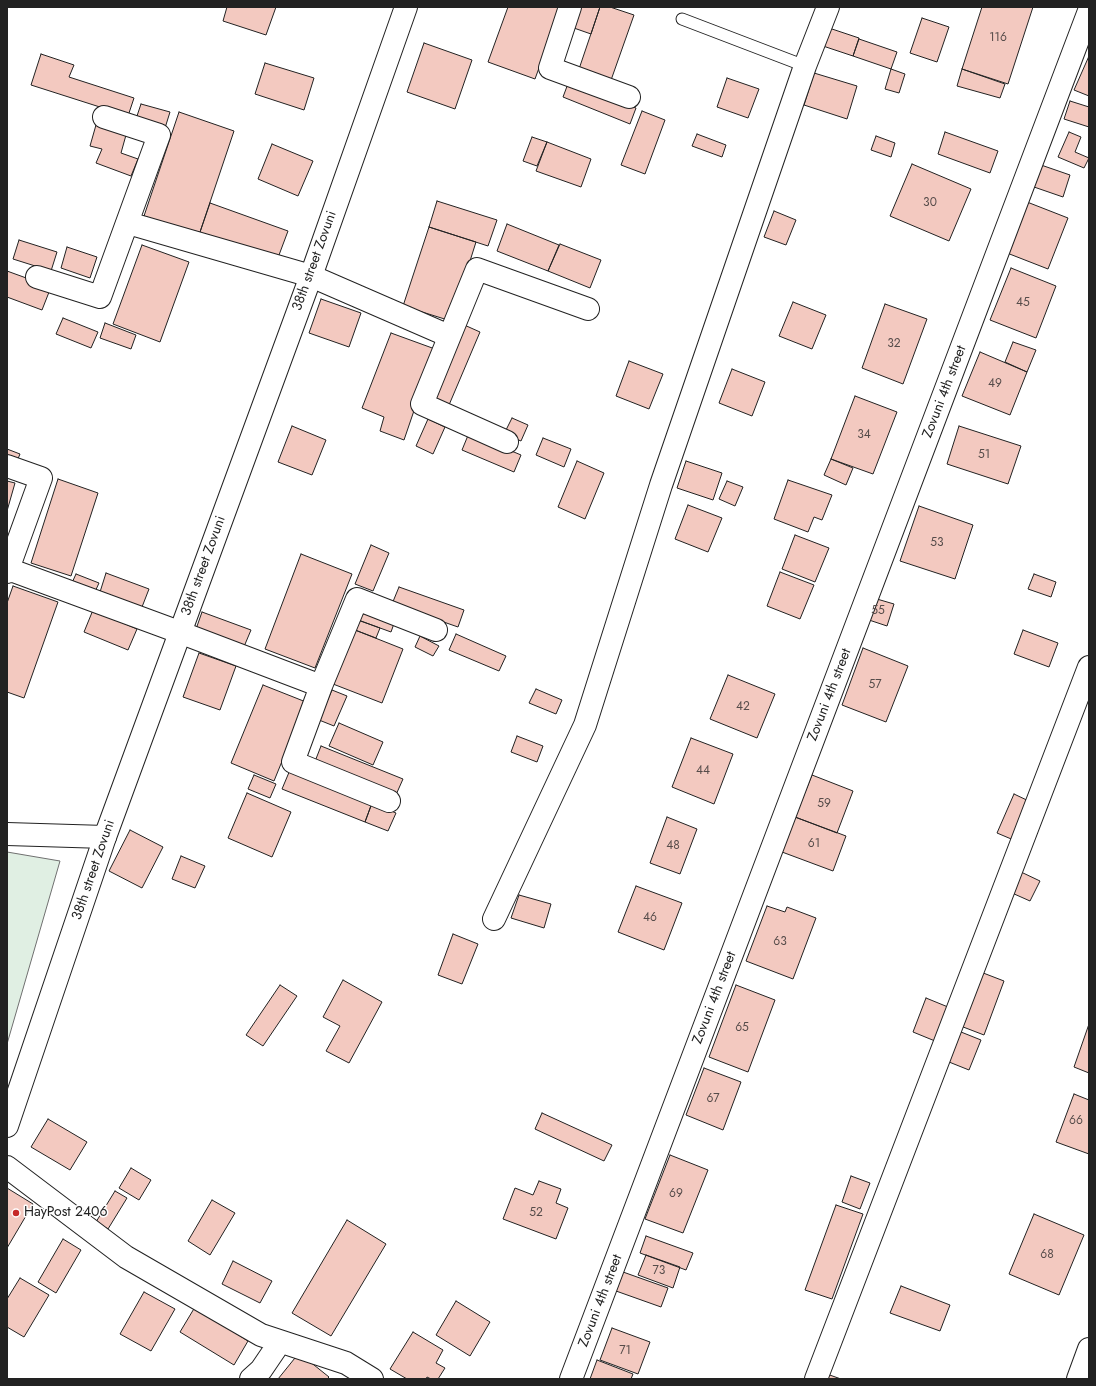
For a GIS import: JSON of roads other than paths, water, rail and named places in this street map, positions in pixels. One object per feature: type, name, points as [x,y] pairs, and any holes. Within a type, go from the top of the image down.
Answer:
[{"type":"street","name":"38th street Zovuni","points":[[7,1126],[105,838],[179,632],[311,276],[406,7]]},
{"type":"street","points":[[570,7],[550,68],[629,97]]},
{"type":"street","points":[[494,919],[585,725],[661,485],[805,66],[828,7]]},
{"type":"street","name":"Zovuni 4th street","points":[[571,1379],[1089,11]]},
{"type":"street","points":[[37,277],[100,297],[159,136],[104,117]]},
{"type":"street","points":[[128,223],[311,276],[449,336]]},
{"type":"street","points":[[507,442],[422,404],[477,269],[588,309]]},
{"type":"street","points":[[7,466],[41,478],[8,571],[179,632],[321,686]]},
{"type":"street","points":[[388,801],[293,762],[321,686],[357,599],[436,630]]},
{"type":"street","points":[[816,1379],[1089,667]]},
{"type":"street","points":[[7,834],[105,838]]},
{"type":"street","points":[[7,1167],[126,1257],[261,1335],[346,1362],[372,1379]]},
{"type":"street","points":[[251,1379],[261,1370],[280,1342]]},
{"type":"street","points":[[1078,1379],[1089,1349]]},
{"type":"lane","points":[[682,19],[805,66]]},
{"type":"place","name":"HayPost 2406","points":[[16,1213]]}]
